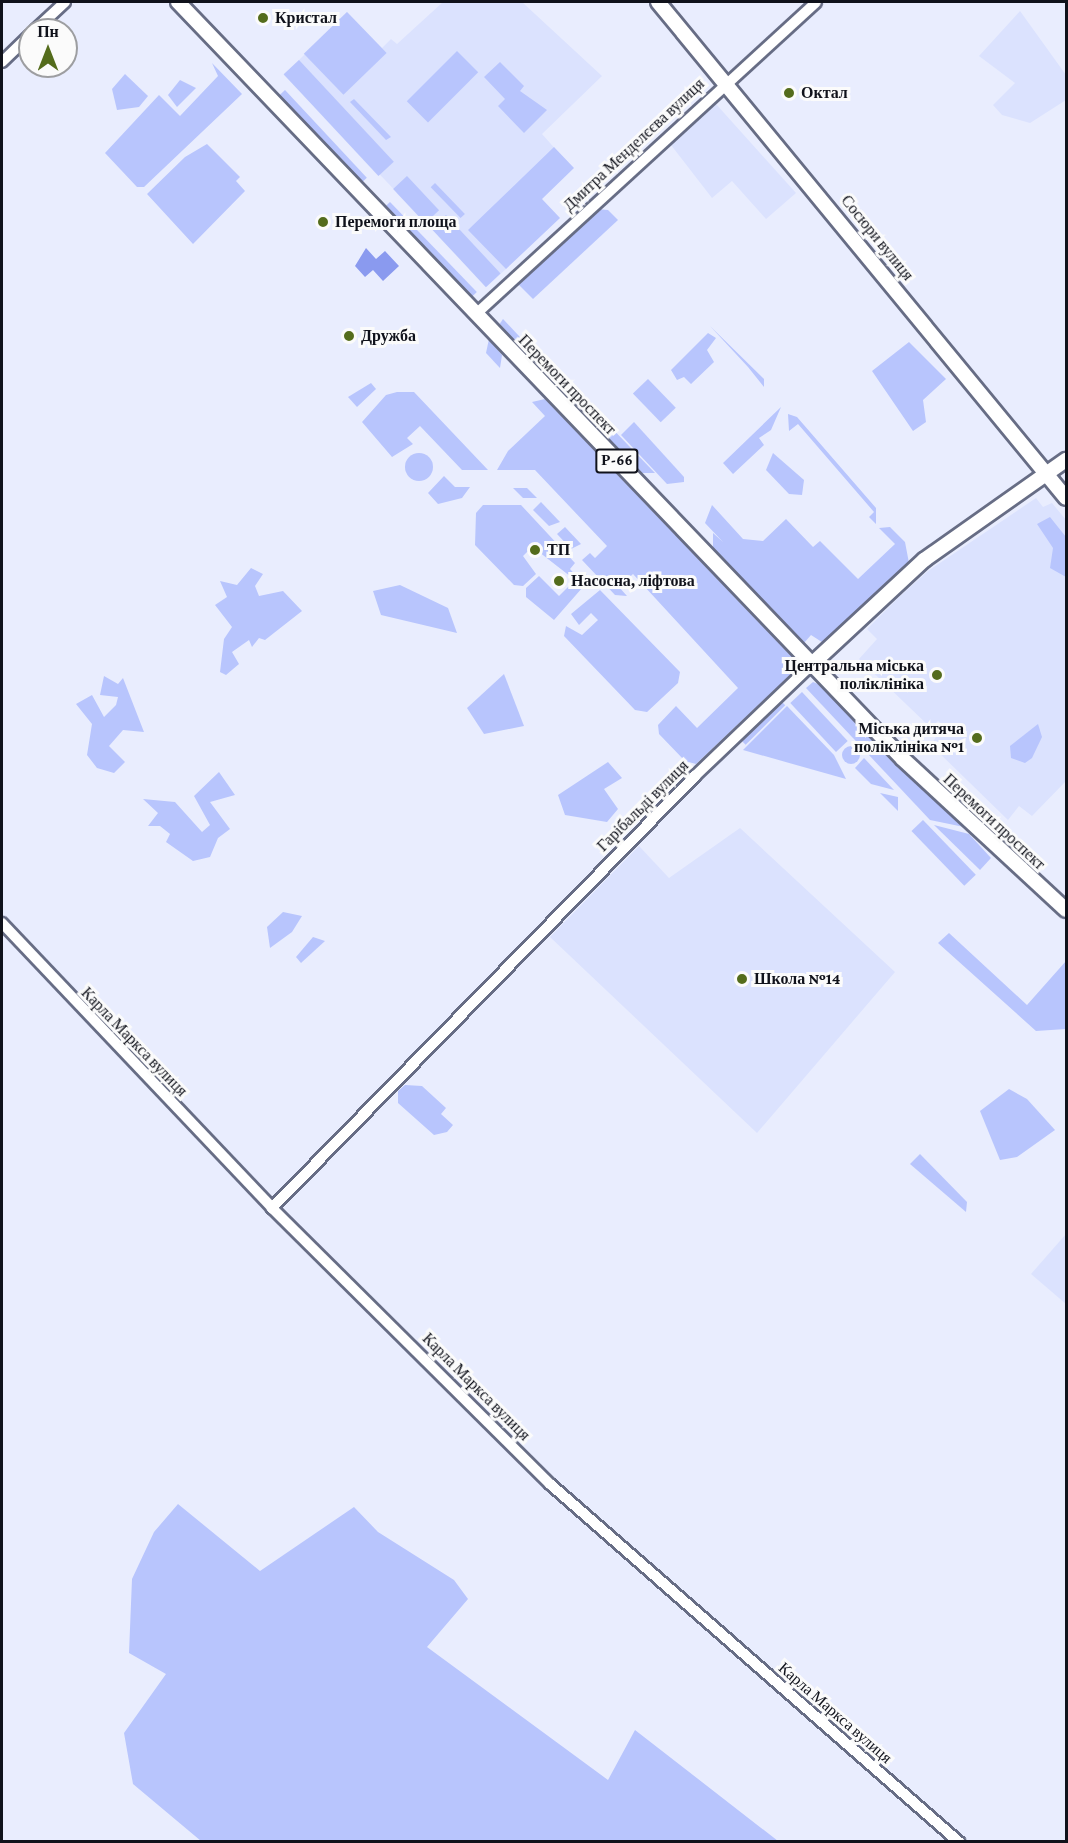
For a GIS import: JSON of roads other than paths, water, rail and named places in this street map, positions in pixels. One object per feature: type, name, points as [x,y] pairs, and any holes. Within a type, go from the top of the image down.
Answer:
[{"type":"main road","name":"Перемоги проспект","points":[[178,2],[903,759],[1066,910]]},
{"type":"main road","name":"Сосюри вулиця","points":[[657,2],[726,82],[1066,498]]},
{"type":"main road","name":"Гарібальді вулиця","points":[[812,664],[924,560],[1066,460]]},
{"type":"street","points":[[48,18],[65,2]]},
{"type":"street","name":"Дмитра Менделєєва вулиця","points":[[476,314],[726,82],[816,2]]},
{"type":"street","points":[[2,62],[18,47]]},
{"type":"street","name":"Гарібальді вулиця","points":[[272,1208],[695,776],[812,664]]},
{"type":"street","name":"Карла Маркса вулиця","points":[[2,923],[272,1208],[550,1484],[959,1842]]},
{"type":"place","name":"Кристал","points":[[263,18]]},
{"type":"place","name":"Октал","points":[[789,93]]},
{"type":"place","name":"Перемоги площа","points":[[323,222]]},
{"type":"place","name":"Дружба","points":[[349,336]]},
{"type":"place","name":"ТП","points":[[535,550]]},
{"type":"place","name":"Насосна, ліфтова","points":[[559,581]]},
{"type":"place","name":"Центральна міська полiклiнiка","points":[[937,675]]},
{"type":"place","name":"Міська дитяча поліклініка №1","points":[[977,738]]},
{"type":"place","name":"Школа №14","points":[[742,979]]}]
